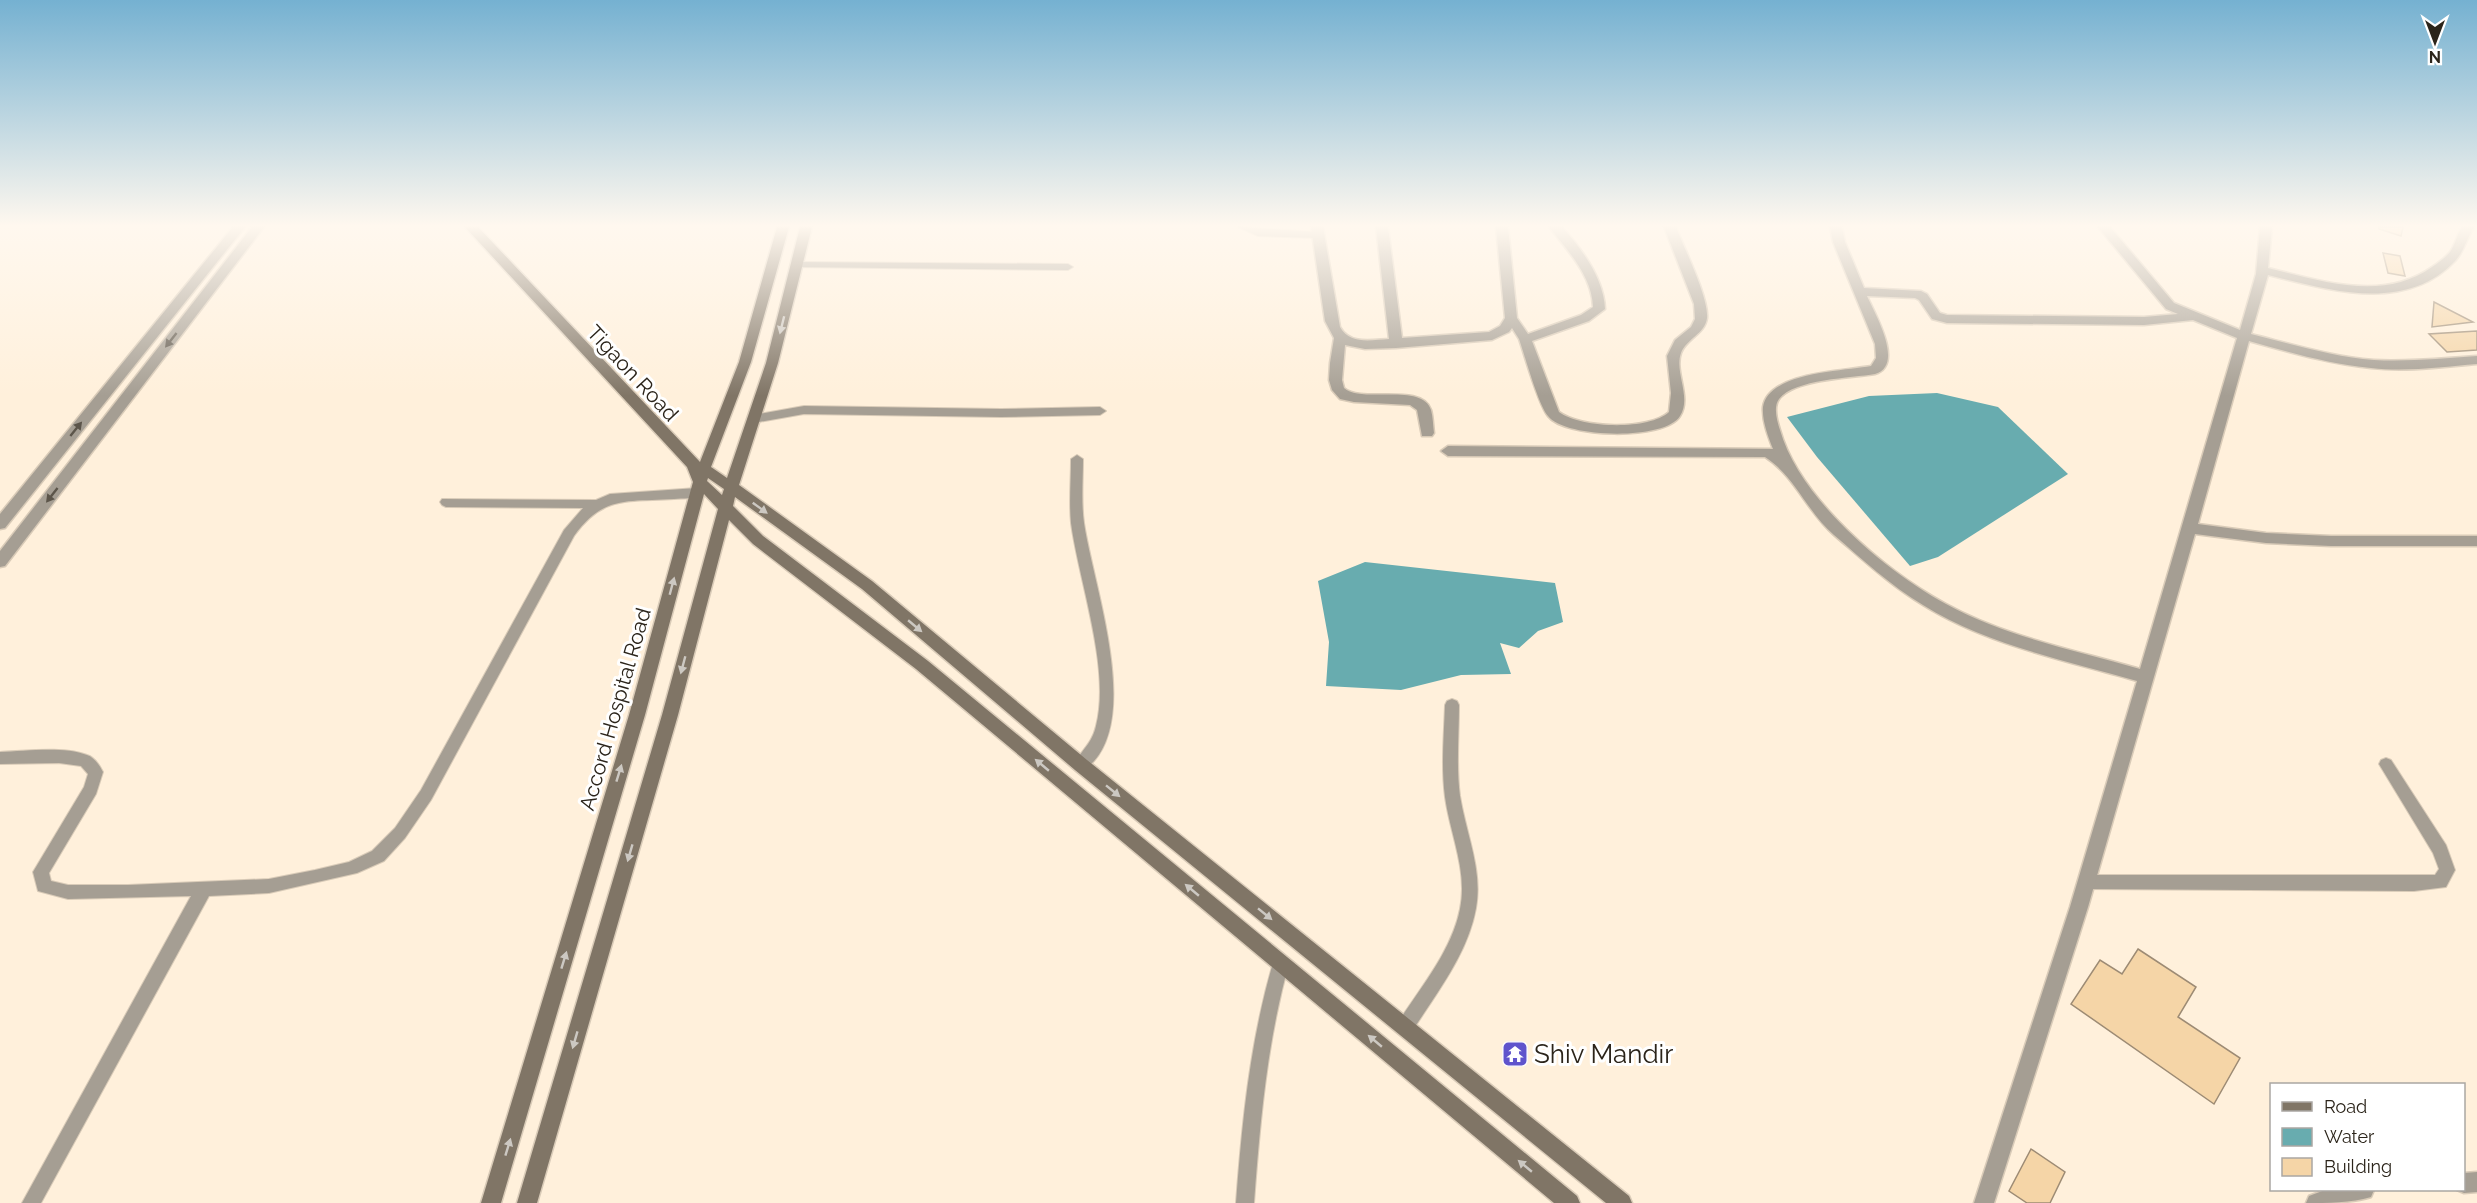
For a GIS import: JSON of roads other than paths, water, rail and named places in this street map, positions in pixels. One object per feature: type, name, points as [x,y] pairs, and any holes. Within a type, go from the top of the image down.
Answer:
[{"type":"street","points":[[0,524],[194,283]]},
{"type":"street","points":[[0,562],[215,283]]},
{"type":"street","name":"Tigaon Road","points":[[522,283],[698,477]]},
{"type":"street","name":"Accord Hospital Road","points":[[491,1203],[637,715],[698,477],[745,362],[767,283]]},
{"type":"street","points":[[527,1203],[670,715],[730,487],[772,363],[792,283]]},
{"type":"street","points":[[1326,283],[1331,321],[1340,339],[1334,373],[1335,387],[1347,399],[1395,399],[1414,402],[1424,409],[1427,433]]},
{"type":"street","points":[[1389,283],[1396,344]]},
{"type":"street","points":[[1508,283],[1511,318],[1525,339],[1553,414],[1565,423],[1588,428],[1636,429],[1666,422],[1675,414],[1678,393],[1673,356],[1679,342],[1696,329],[1701,318],[1700,304],[1692,283]]},
{"type":"street","points":[[1525,339],[1585,318],[1599,309],[1592,283]]},
{"type":"street","points":[[1855,283],[1881,344],[1884,357],[1880,365],[1875,370],[1818,377],[1788,387],[1774,395],[1770,404],[1774,433],[1785,464],[1806,496],[1830,524],[1921,597],[1970,622],[2000,633],[2146,677]]},
{"type":"street","points":[[2151,283],[2170,306],[2244,336],[2320,356],[2372,364],[2409,365],[2477,360]]},
{"type":"street","points":[[1983,1203],[2086,882],[2244,336],[2254,283]]},
{"type":"street","points":[[2327,283],[2355,288],[2403,287],[2410,283]]},
{"type":"street","points":[[1859,292],[1917,294],[1923,297],[1936,316],[1947,319],[2144,321],[2195,316]]},
{"type":"street","points":[[1340,339],[1350,344],[1365,345],[1492,336],[1505,329],[1511,318]]},
{"type":"street","points":[[1448,451],[1759,450],[1768,452],[1785,464]]},
{"type":"street","points":[[698,477],[730,487],[867,585],[1081,765],[1622,1203]]},
{"type":"street","points":[[698,477],[758,540],[922,665],[1570,1203]]},
{"type":"street","points":[[2189,528],[2266,538],[2331,541],[2477,541]]},
{"type":"street","points":[[2316,1203],[2349,1191]]},
{"type":"lane","points":[[753,419],[804,410],[1001,413],[1100,411]]},
{"type":"lane","points":[[1077,459],[1078,522],[1094,604],[1106,696],[1104,723],[1096,747],[1081,765]]},
{"type":"lane","points":[[446,502],[596,504],[698,477]]},
{"type":"lane","points":[[0,758],[59,757],[85,760],[96,772],[91,789],[41,872],[44,886],[68,892],[269,886],[351,868],[378,856],[400,833],[426,795],[569,532],[583,514],[596,504]]},
{"type":"lane","points":[[1405,1027],[1462,931],[1471,892],[1453,794],[1452,705]]},
{"type":"lane","points":[[2086,882],[2414,884],[2440,882],[2447,870],[2440,850],[2386,764]]},
{"type":"lane","points":[[31,1203],[204,889]]},
{"type":"lane","points":[[1245,1203],[1255,1077],[1269,1000],[1281,963]]},
{"type":"water","points":[[1937,393],[1998,407],[2068,474],[1938,557],[1910,566],[1817,457],[1787,417],[1869,396]]},
{"type":"water","points":[[1365,562],[1555,583],[1563,622],[1538,631],[1519,648],[1500,643],[1511,674],[1461,675],[1401,690],[1326,686],[1329,642],[1318,581]]},
{"type":"place","name":"Shiv Mandir","points":[[1515,1054]]}]
